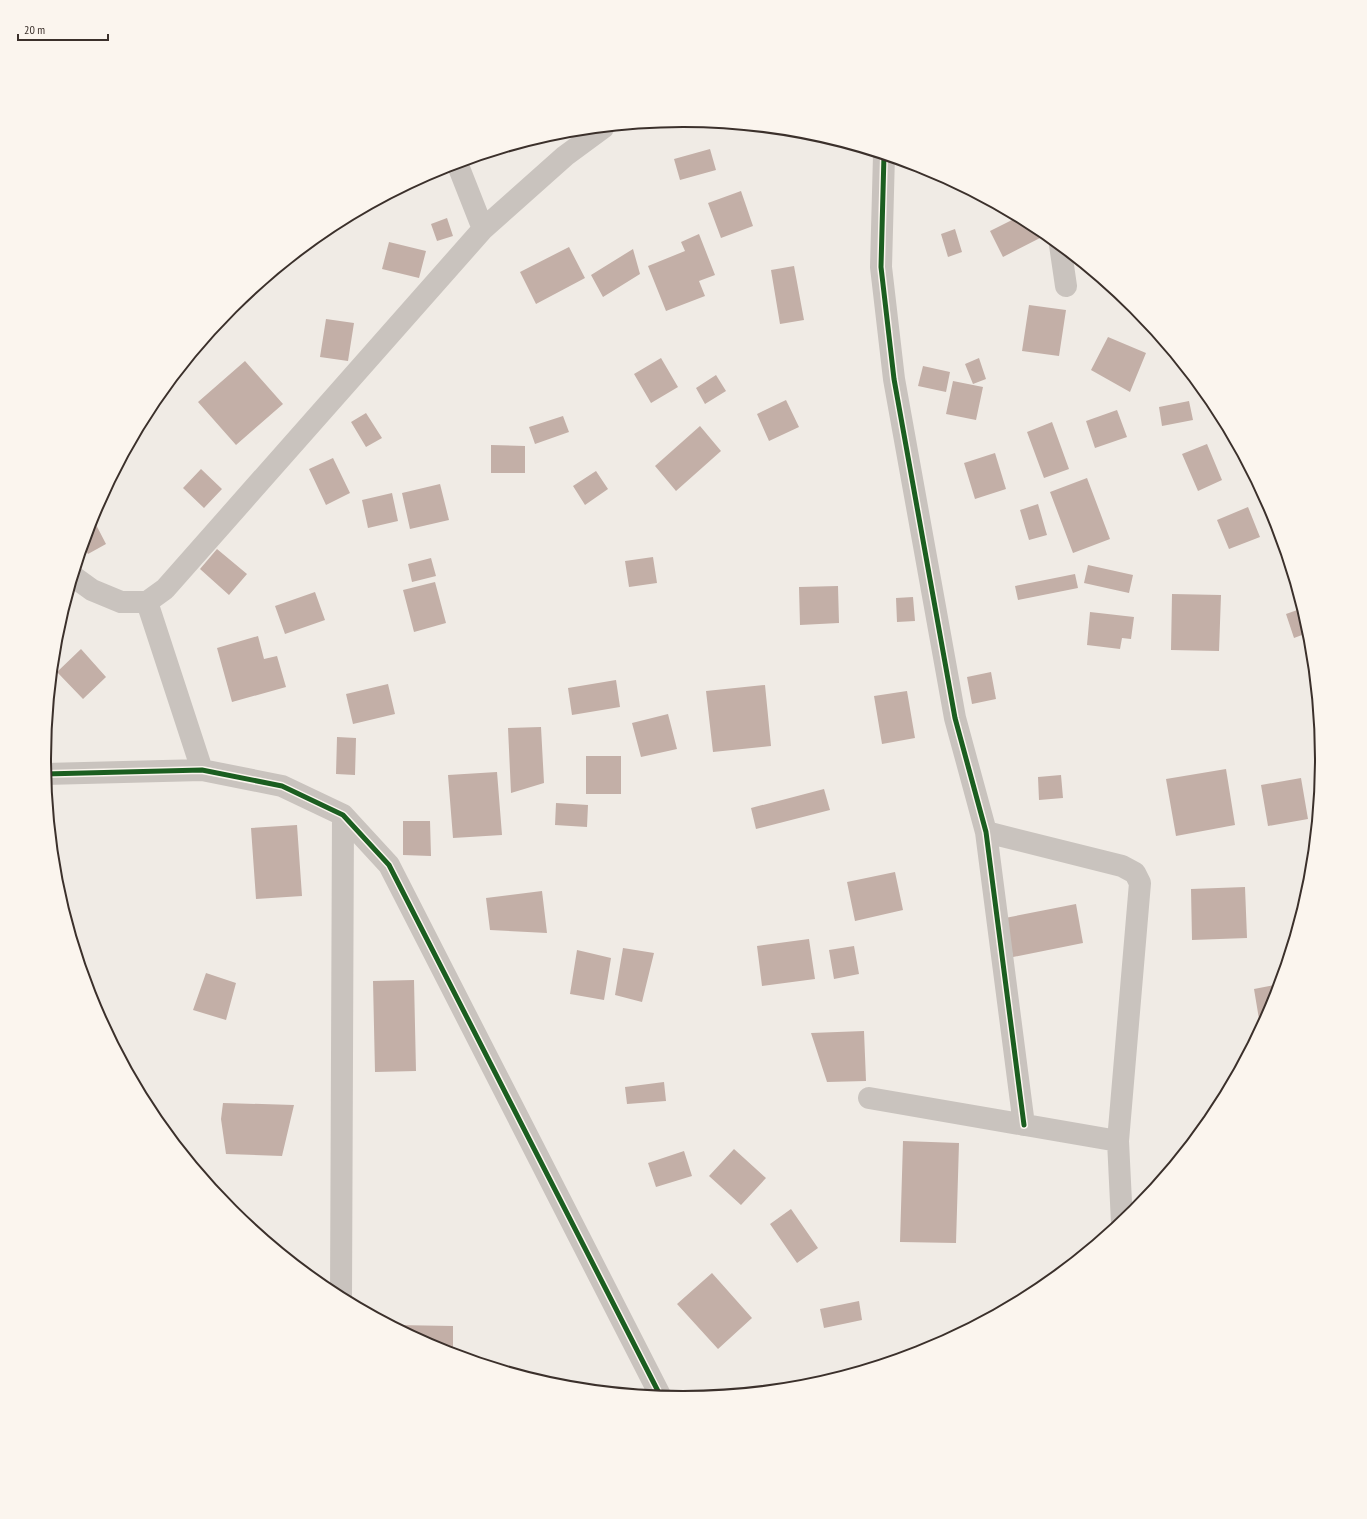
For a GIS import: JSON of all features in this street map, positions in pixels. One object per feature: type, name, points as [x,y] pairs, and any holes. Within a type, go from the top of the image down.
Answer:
[{"type":"street","points":[[78,580],[92,590],[121,602],[147,602],[165,589],[483,230],[565,156],[597,133]]},
{"type":"street","points":[[884,160],[881,267],[894,379],[955,718],[986,832],[1024,1125]]},
{"type":"street","points":[[459,168],[483,230]]},
{"type":"street","points":[[1061,252],[1066,286]]},
{"type":"street","points":[[147,602],[202,770]]},
{"type":"street","points":[[51,774],[202,770],[282,786],[343,815],[389,865],[658,1391]]},
{"type":"street","points":[[341,1291],[343,815]]},
{"type":"street","points":[[986,832],[1122,866],[1135,873],[1140,884],[1118,1141],[1122,1216]]},
{"type":"street","points":[[869,1098],[1118,1141]]},
{"type":"building","points":[[710,149],[716,170],[680,180],[674,159]]},
{"type":"building","points":[[741,191],[753,226],[721,238],[708,203]]},
{"type":"building","points":[[447,218],[453,236],[437,241],[431,224]]},
{"type":"building","points":[[1012,220],[1040,238],[1003,257],[990,231]]},
{"type":"building","points":[[955,229],[962,252],[948,257],[941,234]]},
{"type":"building","points":[[699,234],[715,275],[699,281],[705,296],[666,311],[648,266],[685,251],[681,242]]},
{"type":"building","points":[[389,242],[426,251],[419,278],[382,269]]},
{"type":"building","points":[[569,247],[585,278],[536,304],[520,272]]},
{"type":"building","points":[[633,249],[640,274],[603,297],[591,275]]},
{"type":"building","points":[[794,266],[804,320],[780,324],[771,270]]},
{"type":"building","points":[[1029,305],[1066,310],[1059,356],[1022,351]]},
{"type":"building","points":[[326,319],[354,323],[348,361],[320,357]]},
{"type":"building","points":[[1108,337],[1146,353],[1130,392],[1091,370]]},
{"type":"building","points":[[661,358],[678,387],[651,403],[634,374]]},
{"type":"building","points":[[979,358],[986,379],[973,384],[965,364]]},
{"type":"building","points":[[245,361],[283,404],[236,445],[198,402]]},
{"type":"building","points":[[923,366],[950,372],[946,392],[918,386]]},
{"type":"building","points":[[716,375],[726,391],[705,404],[696,388]]},
{"type":"building","points":[[953,381],[983,387],[976,420],[946,414]]},
{"type":"building","points":[[786,400],[799,427],[769,441],[757,414]]},
{"type":"building","points":[[1189,401],[1193,420],[1162,426],[1159,407]]},
{"type":"building","points":[[1117,410],[1127,437],[1095,448],[1086,421]]},
{"type":"building","points":[[366,413],[382,438],[366,447],[351,422]]},
{"type":"building","points":[[563,416],[569,432],[535,444],[529,427]]},
{"type":"building","points":[[1052,422],[1069,469],[1044,478],[1027,432]]},
{"type":"building","points":[[700,426],[721,451],[676,491],[655,466]]},
{"type":"building","points":[[1207,444],[1222,480],[1198,491],[1182,454]]},
{"type":"building","points":[[491,445],[525,446],[525,473],[491,473]]},
{"type":"building","points":[[995,453],[1006,489],[975,499],[964,463]]},
{"type":"building","points":[[333,458],[350,493],[326,505],[309,469]]},
{"type":"building","points":[[201,469],[222,489],[204,508],[183,488]]},
{"type":"building","points":[[596,471],[608,489],[585,505],[573,486]]},
{"type":"building","points":[[1087,478],[1110,539],[1073,553],[1050,492]]},
{"type":"building","points":[[440,484],[449,520],[410,529],[402,493]]},
{"type":"building","points":[[392,493],[398,521],[368,528],[362,500]]},
{"type":"building","points":[[1038,504],[1047,535],[1029,540],[1020,510]]},
{"type":"building","points":[[1248,507],[1260,537],[1229,549],[1217,520]]},
{"type":"building","points":[[96,525],[106,544],[88,554],[87,552]]},
{"type":"building","points":[[217,549],[247,574],[229,595],[200,569]]},
{"type":"building","points":[[653,557],[657,583],[629,587],[625,561]]},
{"type":"building","points":[[431,558],[436,576],[412,582],[408,564]]},
{"type":"building","points":[[1088,565],[1133,575],[1129,593],[1084,583]]},
{"type":"building","points":[[1075,574],[1078,588],[1018,600],[1015,586]]},
{"type":"building","points":[[435,582],[446,623],[414,632],[403,590]]},
{"type":"building","points":[[838,586],[839,623],[800,625],[799,587]]},
{"type":"building","points":[[315,592],[325,620],[285,634],[275,606]]},
{"type":"building","points":[[1172,594],[1221,595],[1219,651],[1171,650]]},
{"type":"building","points":[[913,597],[915,621],[897,622],[896,598]]},
{"type":"building","points":[[1297,610],[1304,634],[1294,638],[1286,614]]},
{"type":"building","points":[[1090,612],[1134,617],[1131,639],[1122,638],[1120,649],[1087,645]]},
{"type":"building","points":[[258,636],[264,659],[277,656],[286,687],[232,702],[217,648]]},
{"type":"building","points":[[81,649],[106,677],[83,699],[57,672]]},
{"type":"building","points":[[991,672],[996,699],[972,704],[967,677]]},
{"type":"building","points":[[616,680],[620,707],[572,715],[568,688]]},
{"type":"building","points":[[388,684],[395,714],[353,724],[346,694]]},
{"type":"building","points":[[765,685],[771,746],[713,752],[706,691]]},
{"type":"building","points":[[907,691],[915,738],[882,744],[874,696]]},
{"type":"building","points":[[668,714],[677,749],[641,757],[632,723]]},
{"type":"building","points":[[541,727],[544,783],[511,793],[508,728]]},
{"type":"building","points":[[337,737],[356,738],[355,775],[336,774]]},
{"type":"building","points":[[586,756],[621,756],[621,794],[586,794]]},
{"type":"building","points":[[1226,769],[1235,825],[1176,836],[1166,779]]},
{"type":"building","points":[[497,772],[502,835],[453,838],[448,775]]},
{"type":"building","points":[[1061,775],[1063,798],[1039,800],[1038,777]]},
{"type":"building","points":[[1301,778],[1308,819],[1268,826],[1261,785]]},
{"type":"building","points":[[824,789],[830,810],[756,829],[751,808]]},
{"type":"building","points":[[556,803],[588,805],[587,827],[555,825]]},
{"type":"building","points":[[403,821],[430,821],[431,856],[403,855]]},
{"type":"building","points":[[297,825],[302,896],[256,899],[251,828]]},
{"type":"building","points":[[895,872],[903,910],[855,921],[847,882]]},
{"type":"building","points":[[1245,887],[1247,938],[1192,940],[1191,889]]},
{"type":"building","points":[[542,891],[547,933],[490,930],[486,898]]},
{"type":"building","points":[[1076,904],[1083,943],[1013,957],[1005,918]]},
{"type":"building","points":[[809,939],[815,979],[762,986],[757,946]]},
{"type":"building","points":[[854,946],[859,974],[834,979],[829,950]]},
{"type":"building","points":[[623,948],[654,953],[642,1002],[615,995]]},
{"type":"building","points":[[577,950],[611,958],[604,1000],[570,994]]},
{"type":"building","points":[[206,973],[236,983],[226,1020],[193,1010]]},
{"type":"building","points":[[414,980],[416,1071],[375,1072],[373,981]]},
{"type":"building","points":[[1274,985],[1260,1019],[1259,1019],[1254,989]]},
{"type":"building","points":[[864,1031],[866,1081],[827,1082],[811,1033]]},
{"type":"building","points":[[664,1082],[666,1101],[627,1104],[625,1087]]},
{"type":"building","points":[[223,1103],[294,1105],[282,1156],[226,1154],[221,1119]]},
{"type":"building","points":[[903,1141],[959,1143],[956,1243],[900,1242]]},
{"type":"building","points":[[734,1149],[766,1178],[741,1205],[709,1176]]},
{"type":"building","points":[[684,1151],[692,1176],[656,1187],[648,1163]]},
{"type":"building","points":[[791,1209],[818,1248],[797,1263],[770,1224]]},
{"type":"building","points":[[712,1273],[752,1318],[718,1349],[677,1304]]},
{"type":"building","points":[[859,1301],[862,1320],[824,1328],[820,1309]]},
{"type":"building","points":[[400,1325],[453,1326],[453,1348]]},
{"type":"cycle path","points":[[884,160],[881,267],[894,379],[955,718],[986,832],[1024,1125]]},
{"type":"cycle path","points":[[51,774],[202,770],[282,786],[343,815],[389,865],[658,1391]]}]
